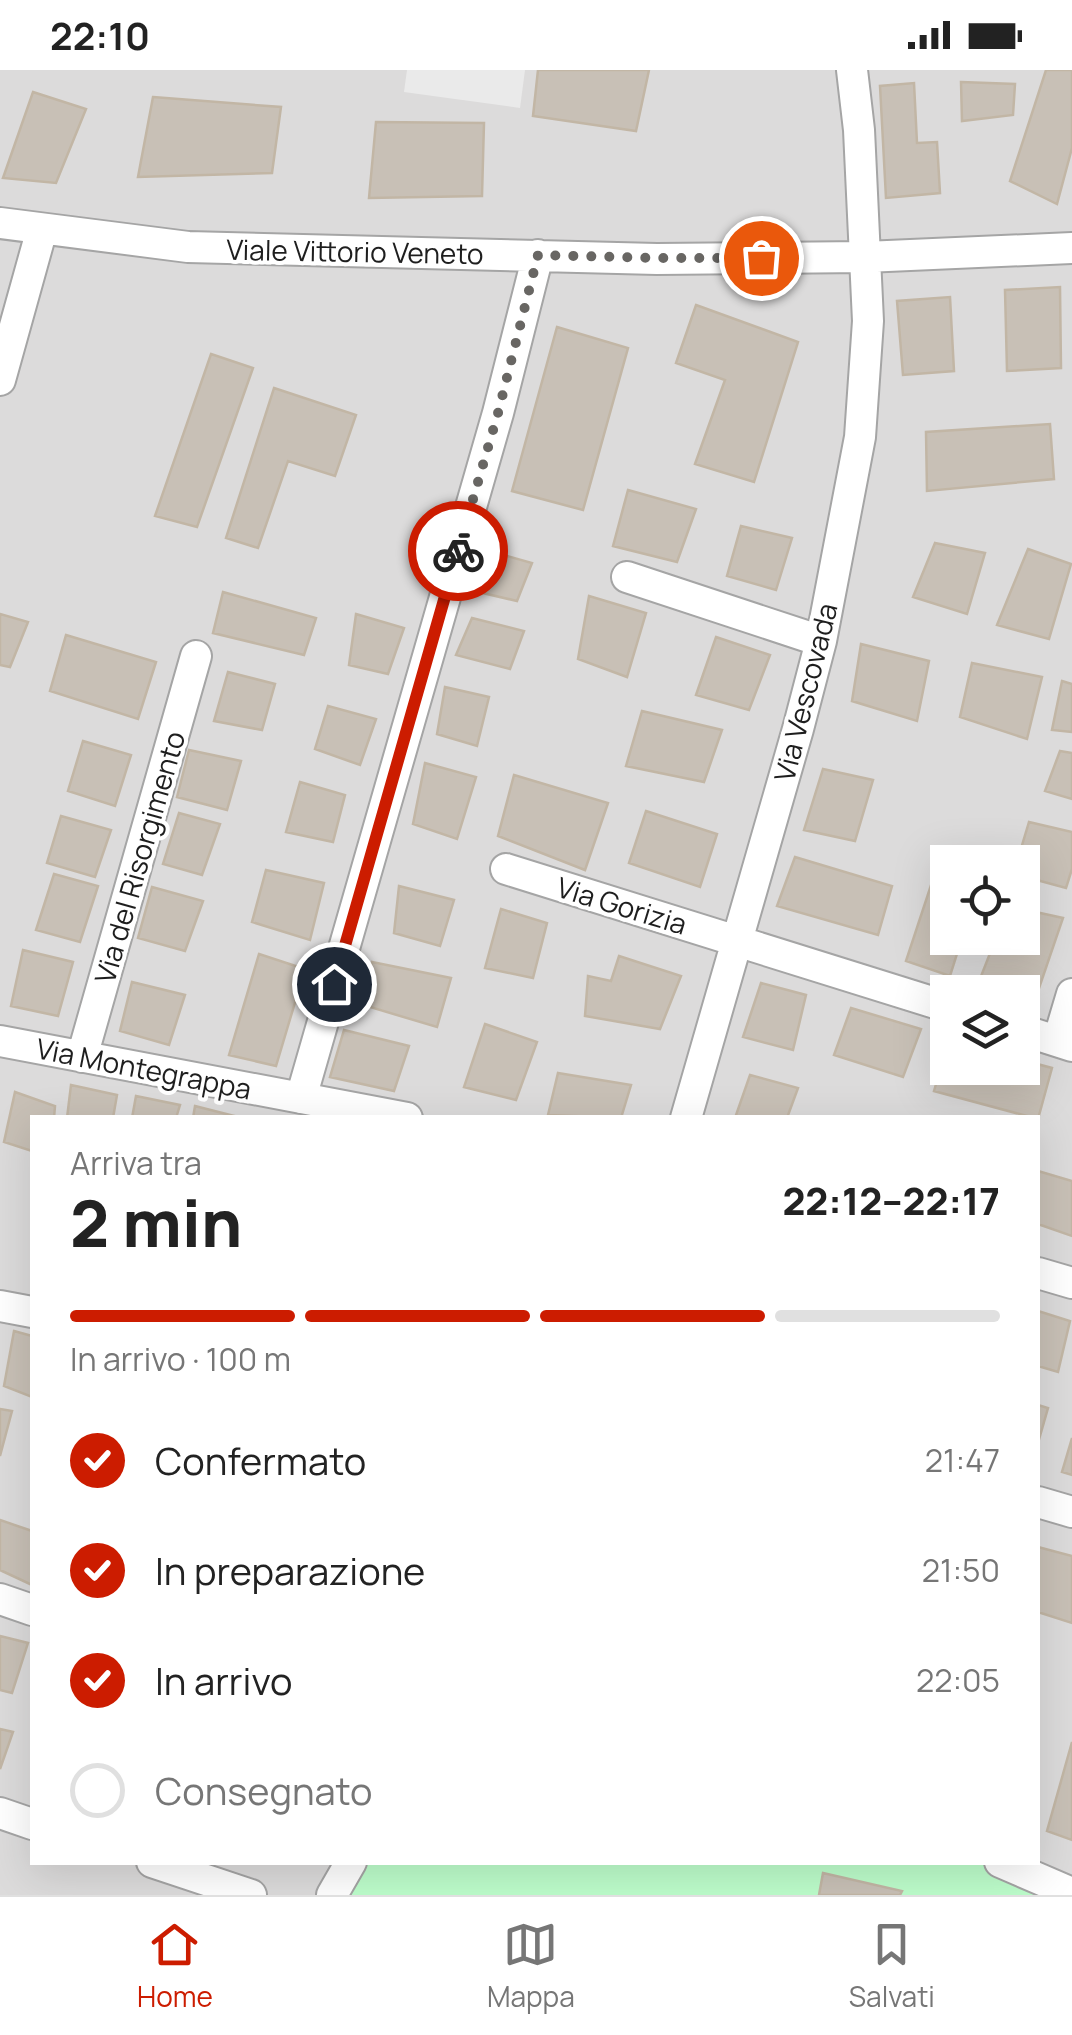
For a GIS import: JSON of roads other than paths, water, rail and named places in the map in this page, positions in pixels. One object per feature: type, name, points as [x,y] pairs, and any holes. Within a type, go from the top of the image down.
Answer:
[{"type":"street","name":"Via Vescovada","points":[[687,1115],[821,642],[860,438],[868,321],[852,70]]},
{"type":"street","name":"Viale Vittorio Veneto","points":[[0,224],[188,248],[656,258],[865,257],[1072,248]]},
{"type":"street","points":[[0,380],[42,229]]},
{"type":"street","points":[[301,1098],[498,413],[538,255]]},
{"type":"street","points":[[627,577],[821,642]]},
{"type":"street","name":"Via del Risorgimento","points":[[82,1057],[196,656]]},
{"type":"street","name":"Via Gorizia","points":[[506,869],[930,1001]]},
{"type":"street","points":[[1040,1036],[1065,1044],[1072,994]]},
{"type":"street","name":"Via Montegrappa","points":[[0,1041],[390,1115]]},
{"type":"street","points":[[1040,1274],[1072,1283]]},
{"type":"street","points":[[0,1306],[30,1312]]},
{"type":"street","points":[[1040,1503],[1072,1512]]},
{"type":"street","points":[[0,1599],[30,1609]]},
{"type":"street","points":[[0,1813],[30,1823]]},
{"type":"street","points":[[161,1865],[251,1895]]},
{"type":"street","points":[[332,1895],[349,1865]]},
{"type":"street","points":[[1007,1865],[1072,1892]]}]
